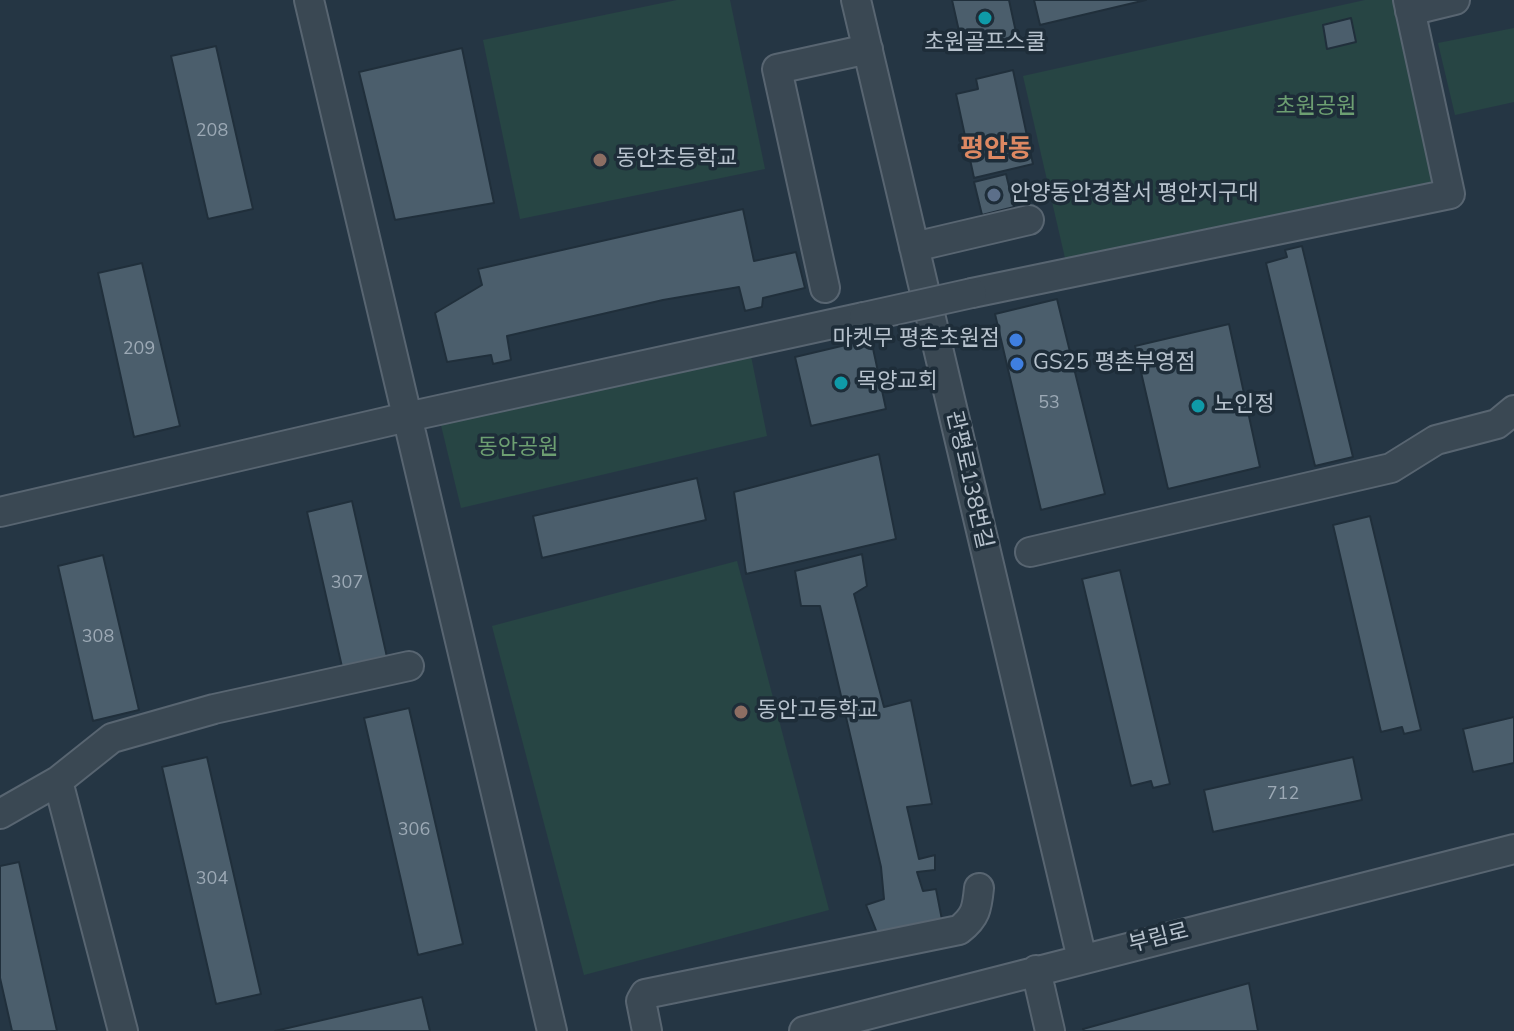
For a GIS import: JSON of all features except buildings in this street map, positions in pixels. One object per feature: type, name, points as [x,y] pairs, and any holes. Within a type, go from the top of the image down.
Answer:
[{"type":"street","points":[[309,0],[552,1031]]},
{"type":"street","name":"관평로138번길","points":[[856,0],[1082,959]]},
{"type":"street","points":[[0,512],[407,417],[972,293],[1450,194],[1409,6],[1455,0]]},
{"type":"street","points":[[825,288],[777,69],[868,49]]},
{"type":"street","points":[[914,247],[1029,220]]},
{"type":"street","points":[[1030,552],[1391,468],[1436,440],[1497,424],[1514,410]]},
{"type":"street","points":[[0,814],[58,781],[112,738],[214,709],[409,666]]},
{"type":"street","points":[[58,781],[123,1031]]},
{"type":"street","name":"부림로","points":[[804,1031],[1514,849]]},
{"type":"street","points":[[647,1031],[641,1001],[645,994],[959,930],[977,911],[979,888]]},
{"type":"street","points":[[1036,970],[1050,1031]]},
{"type":"green space","points":[[677,0],[730,0],[765,169],[520,219],[483,40]]},
{"type":"green space","name":"초원공원","points":[[1365,0],[1392,0],[1433,182],[1065,258],[1023,76]]},
{"type":"green space","points":[[1514,28],[1514,102],[1455,115],[1438,43]]},
{"type":"green space","name":"동안공원","points":[[750,351],[767,436],[461,508],[440,421]]},
{"type":"green space","points":[[737,561],[829,910],[584,975],[492,626]]},
{"type":"place","name":"초원골프스쿨","points":[[985,18]]},
{"type":"place","name":"동안초등학교","points":[[600,160]]},
{"type":"place","name":"안양동안경찰서 평안지구대","points":[[994,195]]},
{"type":"place","name":"마켓무 평촌초원점","points":[[1016,340]]},
{"type":"place","name":"GS25 평촌부영점","points":[[1017,364]]},
{"type":"place","name":"목양교회","points":[[841,383]]},
{"type":"place","name":"노인정","points":[[1198,406]]},
{"type":"place","name":"동안고등학교","points":[[741,712]]},
{"type":"district","name":"평안동","points":[[996,151]]}]
